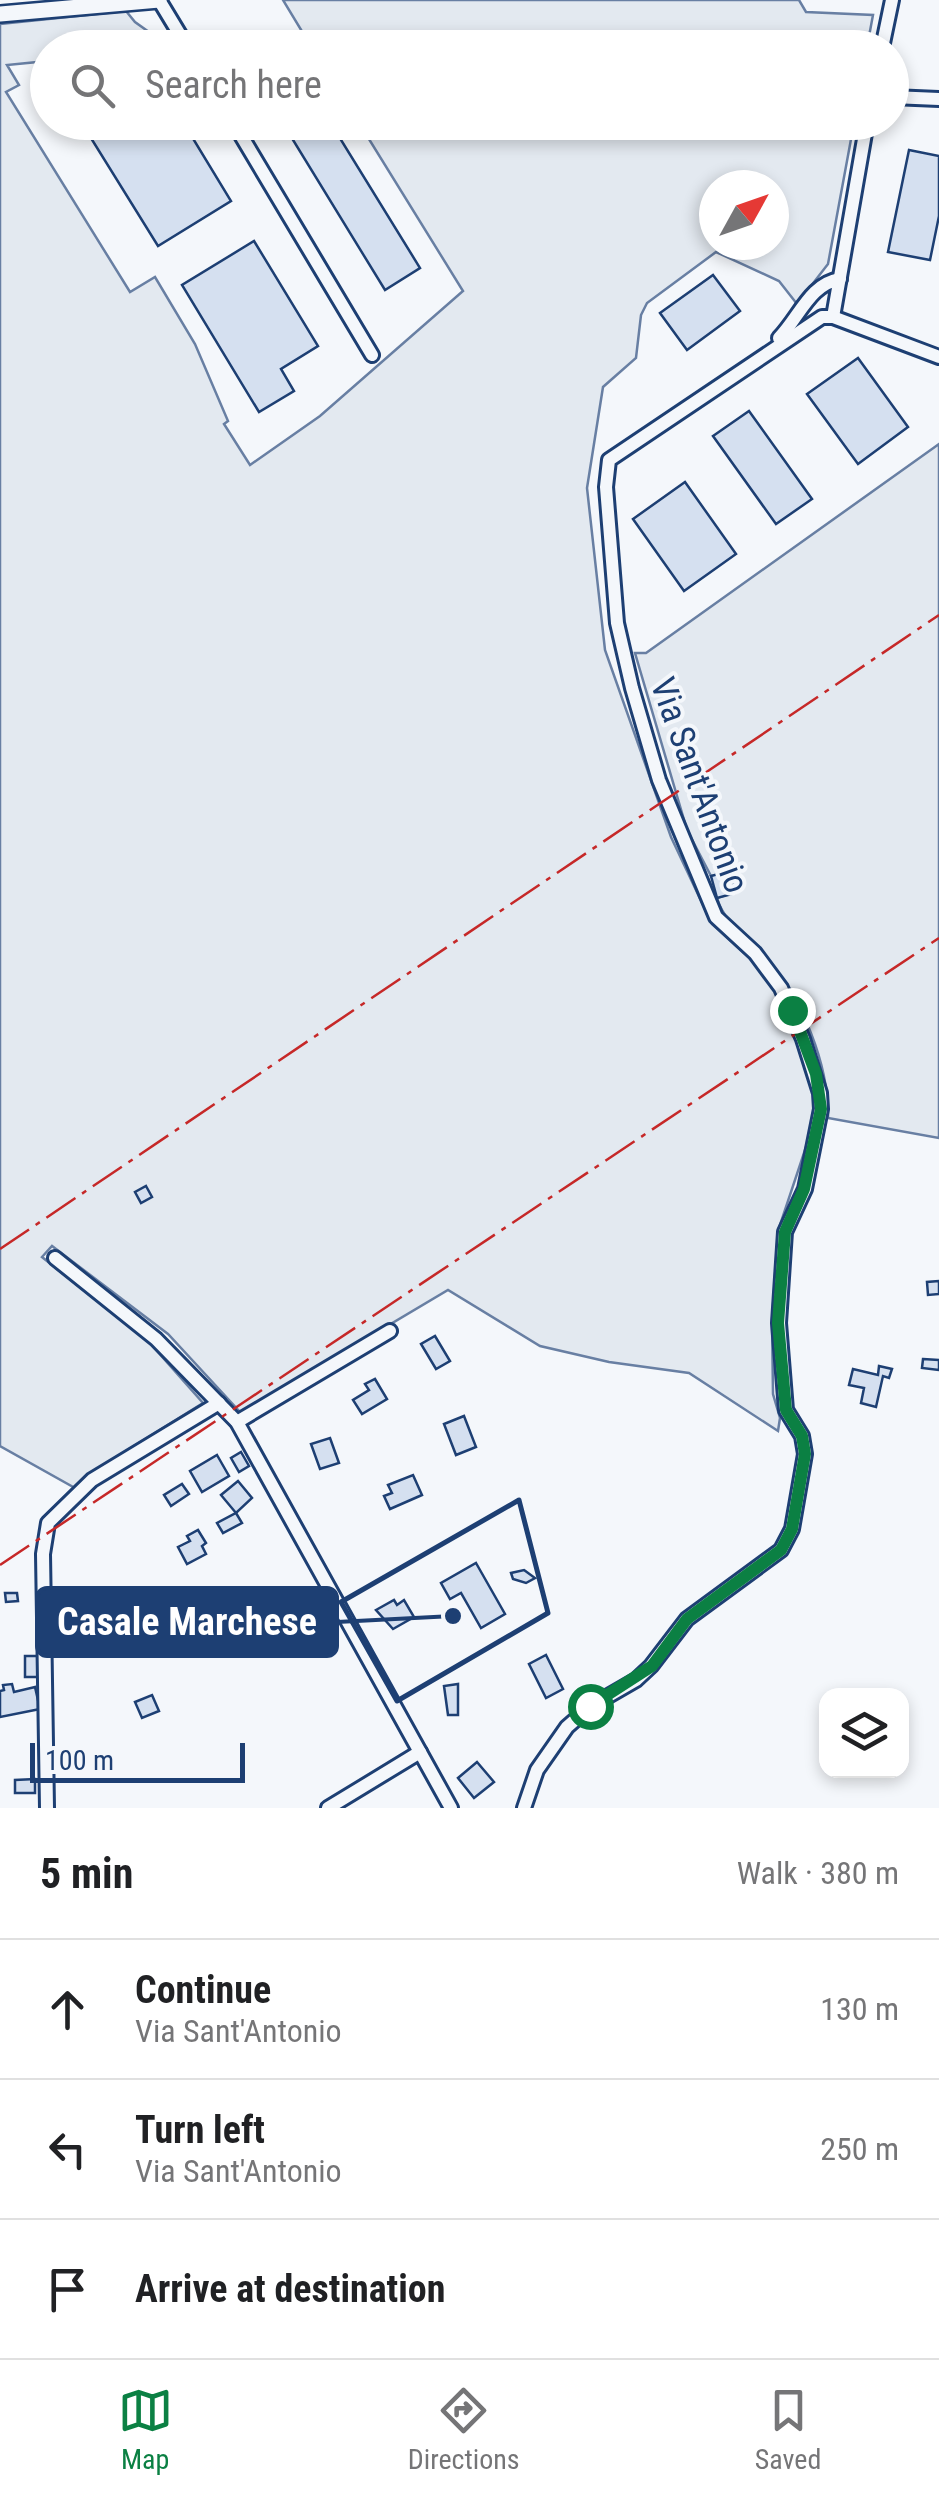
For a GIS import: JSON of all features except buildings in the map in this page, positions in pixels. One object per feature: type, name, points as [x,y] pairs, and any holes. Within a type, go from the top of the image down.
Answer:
[{"type":"street","points":[[0,14],[159,0],[177,30]]},
{"type":"street","points":[[886,30],[892,0]]},
{"type":"street","points":[[909,98],[939,99]]},
{"type":"street","points":[[244,140],[372,356]]},
{"type":"street","points":[[764,355],[828,317],[840,279],[864,140]]},
{"type":"street","points":[[764,355],[797,319],[819,286],[840,279]]},
{"type":"street","points":[[807,302],[828,317],[939,356]]},
{"type":"street","name":"Via Sant'Antonio","points":[[524,1808],[537,1770],[567,1727],[590,1706],[636,1680],[652,1666],[687,1619],[781,1550],[792,1529],[805,1454],[802,1436],[786,1410],[778,1323],[785,1232],[804,1189],[821,1109],[820,1094],[804,1039],[781,988],[755,954],[716,917],[659,780],[617,622],[606,487],[609,460],[764,355]]},
{"type":"street","points":[[54,1258],[156,1339],[237,1422],[451,1808]]},
{"type":"street","points":[[237,1422],[390,1330]]},
{"type":"street","points":[[48,1808],[43,1554],[48,1523],[92,1480],[219,1404]]},
{"type":"street","points":[[328,1808],[420,1752]]},
{"type":"shaded area","points":[[283,0],[799,0],[806,12],[873,15],[870,30],[301,30]]},
{"type":"shaded area","points":[[126,11],[146,30],[30,30],[30,63],[7,65],[19,85],[6,92],[30,131],[30,140],[36,140],[130,292],[155,277],[195,344],[228,421],[224,424],[250,465],[320,416],[463,291],[370,140],[851,140],[828,264],[797,304],[779,281],[733,260],[789,260],[789,170],[699,170],[699,260],[705,260],[647,303],[641,315],[636,358],[603,387],[587,488],[605,650],[671,837],[712,924],[757,965],[775,988],[813,1077],[818,1111],[778,1231],[772,1320],[778,1431],[689,1373],[609,1362],[540,1346],[448,1290],[241,1413],[168,1334],[52,1246],[42,1257],[149,1342],[203,1403],[97,1469],[75,1488],[0,1446],[0,24]]},
{"type":"shaded area","points":[[939,444],[939,1138],[828,1118],[824,1076],[802,1012],[780,974],[721,907],[717,898],[735,892],[729,872],[711,876],[687,830],[635,653],[646,653]]},
{"type":"wall","points":[[519,1500],[548,1613],[397,1701],[341,1602],[519,1500]]},
{"type":"power","points":[[0,1249],[939,615]]},
{"type":"power","points":[[0,1565],[939,938]]},
{"type":"place","name":"Casale Marchese","points":[[453,1616]]},
{"type":"route","points":[[590,1706],[636,1680],[652,1666],[687,1619],[767,1562],[781,1550],[792,1529],[805,1454],[802,1436],[786,1410],[778,1323],[785,1232],[804,1189],[821,1109],[816,1074],[792,1010]]}]
